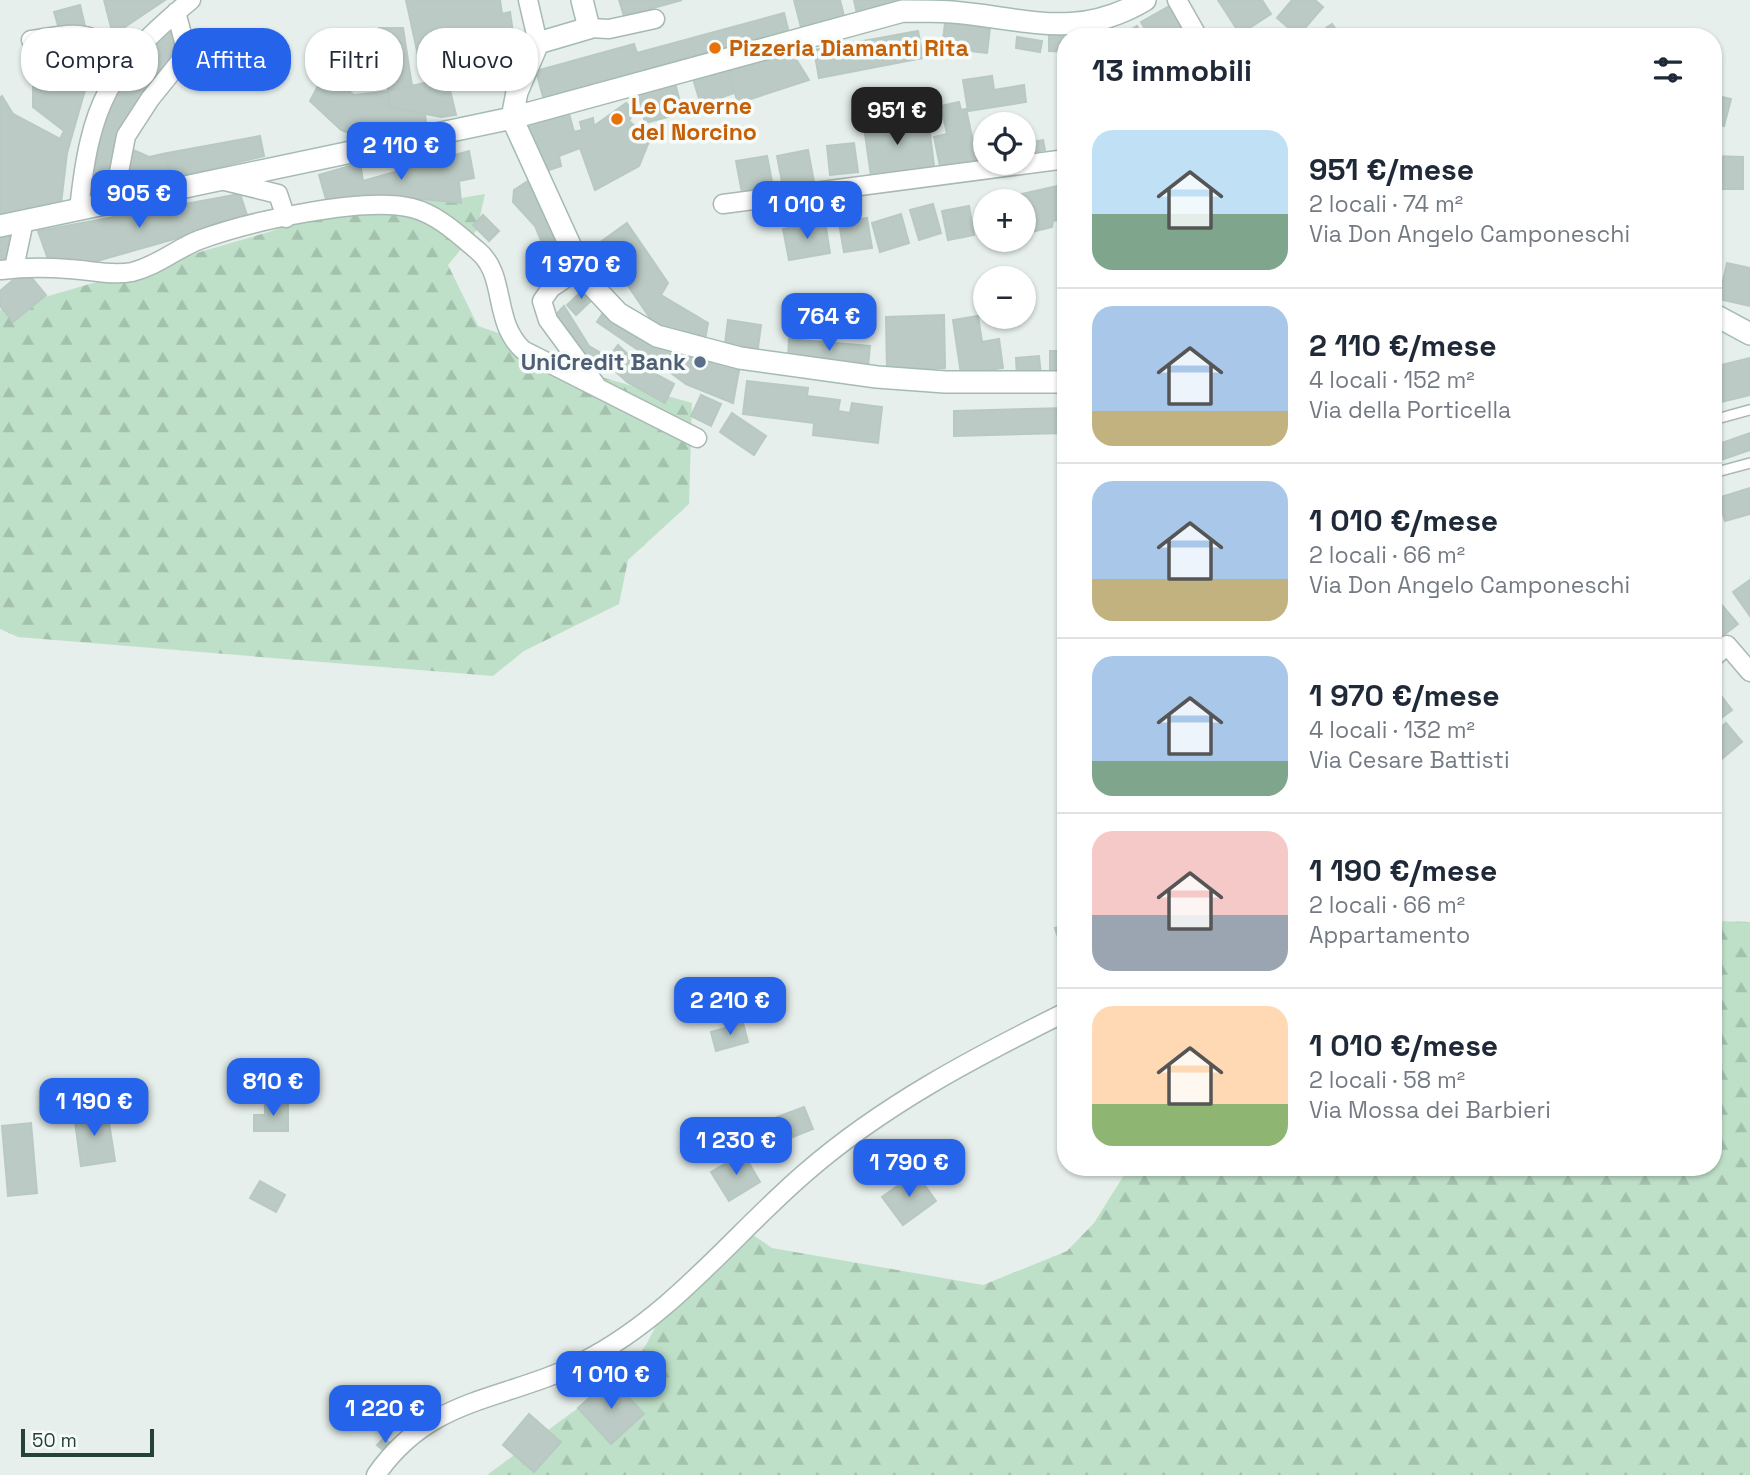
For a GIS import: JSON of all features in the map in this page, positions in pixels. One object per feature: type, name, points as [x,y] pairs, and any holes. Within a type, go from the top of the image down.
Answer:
[{"type":"street","points":[[158,30],[191,0]]},
{"type":"street","points":[[528,0],[534,28]]},
{"type":"street","points":[[582,0],[589,28]]},
{"type":"street","points":[[0,226],[512,118],[903,5],[1062,26],[1098,20],[1145,0]]},
{"type":"street","points":[[1177,0],[1193,28]]},
{"type":"street","points":[[113,203],[126,136],[150,99],[187,53],[176,12]]},
{"type":"street","points":[[538,43],[589,28],[609,29],[655,19]]},
{"type":"street","points":[[79,211],[85,156],[95,117],[106,91]]},
{"type":"street","points":[[517,91],[512,118],[579,269],[605,302],[642,328],[675,342],[722,355],[912,380],[1057,382]]},
{"type":"street","points":[[723,204],[1057,160]]},
{"type":"street","points":[[221,180],[278,194],[286,218]]},
{"type":"street","points":[[24,221],[7,269],[131,272],[157,263],[204,238],[286,218],[379,205],[412,208],[429,215],[489,263],[505,326],[518,345],[535,358],[596,385],[697,438]]},
{"type":"street","points":[[579,269],[551,288],[542,301],[548,320],[596,385]]},
{"type":"street","points":[[1722,319],[1750,334]]},
{"type":"street","points":[[1722,650],[1727,645],[1750,672]]},
{"type":"street","points":[[376,1475],[400,1446],[440,1415],[470,1401],[555,1375],[627,1335],[703,1272],[806,1172],[870,1123],[976,1057],[1057,1016]]},
{"type":"lane","points":[[1722,417],[1749,410]]},
{"type":"lane","points":[[1722,471],[1750,463]]},
{"type":"green space","points":[[410,179],[449,200],[485,194],[477,230],[448,265],[478,326],[519,340],[559,365],[692,403],[689,504],[628,560],[619,604],[524,651],[493,676],[18,637],[0,629],[0,310],[269,232]]},
{"type":"green space","points":[[1722,921],[1750,922],[1750,1475],[487,1475],[623,1375],[646,1345],[664,1310],[743,1228],[772,1248],[983,1285],[1067,1251],[1094,1223],[1123,1176],[1722,1176]]},
{"type":"building","points":[[104,0],[165,0],[123,28],[111,28]]},
{"type":"building","points":[[406,0],[500,0],[502,14],[510,12],[512,28],[417,28],[417,51]]},
{"type":"building","points":[[619,0],[682,0],[624,16]]},
{"type":"building","points":[[794,0],[840,0],[845,20],[802,31]]},
{"type":"building","points":[[854,0],[899,0],[899,3],[857,14]]},
{"type":"building","points":[[1218,0],[1262,0],[1271,14],[1249,28],[1236,28]]},
{"type":"building","points":[[1292,0],[1315,0],[1323,7],[1305,28],[1289,28],[1277,18]]},
{"type":"building","points":[[80,5],[85,26],[59,28],[54,12]]},
{"type":"building","points":[[1171,5],[1184,28],[1145,28],[1141,22]]},
{"type":"building","points":[[784,13],[790,37],[545,104],[538,70],[634,44],[637,53]]},
{"type":"building","points":[[945,23],[990,28],[987,53],[942,48]]},
{"type":"building","points":[[172,25],[172,59],[158,78],[158,38]]},
{"type":"building","points":[[403,28],[412,86],[403,88]]},
{"type":"building","points":[[918,31],[923,58],[819,78],[814,50]]},
{"type":"building","points":[[1049,35],[1057,35],[1057,51],[1049,51]]},
{"type":"building","points":[[1017,37],[1042,41],[1040,52],[1016,48]]},
{"type":"building","points":[[791,51],[809,80],[738,103],[727,68]]},
{"type":"building","points":[[727,68],[734,93],[701,105],[693,79]]},
{"type":"building","points":[[992,76],[994,90],[1024,85],[1026,102],[968,111],[963,80]]},
{"type":"building","points":[[675,83],[683,113],[645,123],[638,91]]},
{"type":"building","points":[[417,85],[417,91],[450,91],[456,115],[441,117],[390,107],[388,91],[403,91],[403,88]]},
{"type":"building","points":[[33,91],[85,91],[67,153],[61,204],[0,216],[0,98],[2,96],[13,114],[60,139],[64,131],[33,107]]},
{"type":"building","points":[[113,91],[148,91],[122,126],[113,154],[108,195],[87,199],[101,125]]},
{"type":"building","points":[[315,91],[349,91],[354,95],[388,91],[390,107],[425,114],[426,122],[364,139],[341,130],[310,101]]},
{"type":"building","points":[[1722,97],[1731,99],[1722,125]]},
{"type":"building","points":[[959,102],[961,110],[966,109],[973,141],[973,164],[941,171],[934,137],[947,134],[941,106]]},
{"type":"building","points":[[626,103],[635,111],[629,121],[650,139],[639,166],[595,190],[580,148],[559,156],[561,166],[543,172],[523,121],[568,110],[574,132],[582,130],[580,122],[593,118],[594,126]]},
{"type":"building","points":[[893,115],[895,130],[929,125],[934,166],[871,176],[863,120]]},
{"type":"building","points":[[260,136],[264,156],[169,179],[167,153]]},
{"type":"building","points":[[1043,140],[1045,150],[1036,152],[1036,141]]},
{"type":"building","points":[[854,143],[858,172],[830,175],[827,146]]},
{"type":"building","points":[[131,149],[149,157],[167,153],[169,179],[120,189]]},
{"type":"building","points":[[808,150],[814,182],[783,187],[777,156]]},
{"type":"building","points":[[469,151],[474,178],[459,181],[461,203],[380,195],[328,206],[319,175],[360,163],[363,181]]},
{"type":"building","points":[[767,156],[773,187],[742,193],[736,161]]},
{"type":"building","points":[[1722,156],[1743,157],[1743,189],[1722,189]]},
{"type":"building","points":[[528,181],[566,250],[549,259],[535,226],[513,202],[514,190]]},
{"type":"building","points":[[1057,186],[1057,220],[1053,221],[1052,227],[1036,231],[1036,191]]},
{"type":"building","points":[[240,194],[248,218],[90,263],[48,259],[38,231]]},
{"type":"building","points":[[933,204],[941,233],[919,240],[910,210]]},
{"type":"building","points":[[969,206],[973,235],[948,240],[942,211]]},
{"type":"building","points":[[901,214],[909,243],[880,252],[872,223]]},
{"type":"building","points":[[483,215],[499,231],[489,241],[473,225]]},
{"type":"building","points":[[867,218],[872,248],[844,252],[839,223]]},
{"type":"building","points":[[825,221],[830,253],[789,260],[783,229]]},
{"type":"building","points":[[627,223],[668,283],[661,295],[708,323],[704,345],[654,324],[599,243]]},
{"type":"building","points":[[18,231],[11,257],[0,260],[0,234]]},
{"type":"building","points":[[1727,263],[1750,268],[1750,306],[1722,300]]},
{"type":"building","points":[[25,270],[46,295],[13,322],[0,306],[0,291]]},
{"type":"building","points":[[586,287],[595,297],[576,315],[567,305]]},
{"type":"building","points":[[564,306],[589,346],[601,353],[596,367],[581,360],[551,320]]},
{"type":"building","points":[[606,308],[679,353],[669,371],[597,322]]},
{"type":"building","points":[[944,315],[945,368],[887,370],[886,317]]},
{"type":"building","points":[[973,317],[973,329],[980,329],[982,342],[999,339],[1003,368],[961,374],[953,320]]},
{"type":"building","points":[[728,320],[761,325],[757,355],[724,351]]},
{"type":"building","points":[[789,339],[870,346],[868,367],[788,360]]},
{"type":"building","points":[[618,345],[639,365],[674,384],[665,403],[627,382],[605,362]]},
{"type":"building","points":[[683,351],[740,365],[733,403],[686,384],[671,373]]},
{"type":"building","points":[[1050,351],[1057,351],[1057,375],[1050,375]]},
{"type":"building","points":[[1039,356],[1041,375],[1017,377],[1016,358]]},
{"type":"building","points":[[1750,358],[1750,395],[1722,402],[1722,365]]},
{"type":"building","points":[[747,381],[808,388],[807,396],[840,400],[838,411],[850,413],[852,403],[882,407],[878,443],[813,435],[814,423],[743,414]]},
{"type":"building","points":[[701,395],[721,404],[711,426],[691,416]]},
{"type":"building","points":[[1057,408],[1057,433],[954,436],[954,411]]},
{"type":"building","points":[[732,413],[766,436],[754,455],[720,432]]},
{"type":"building","points":[[1750,433],[1750,450],[1722,460],[1722,443]]},
{"type":"building","points":[[1750,488],[1750,514],[1725,521],[1722,497]]},
{"type":"building","points":[[1750,580],[1750,616],[1733,592]]},
{"type":"building","points":[[1722,605],[1738,624],[1722,636]]},
{"type":"building","points":[[1722,697],[1732,710],[1722,717]]},
{"type":"building","points":[[1726,723],[1742,742],[1722,759],[1722,726]]},
{"type":"building","points":[[743,1023],[748,1042],[716,1051],[711,1032]]},
{"type":"building","points":[[288,1101],[288,1131],[254,1131],[254,1115],[265,1115],[265,1102]]},
{"type":"building","points":[[804,1107],[813,1129],[778,1143],[769,1120]]},
{"type":"building","points":[[107,1110],[115,1161],[81,1166],[74,1114]]},
{"type":"building","points":[[31,1123],[37,1193],[8,1196],[2,1126]]},
{"type":"building","points":[[743,1153],[760,1182],[729,1201],[711,1172]]},
{"type":"building","points":[[916,1173],[936,1201],[903,1225],[882,1197]]},
{"type":"building","points":[[260,1181],[285,1195],[276,1212],[250,1198]]},
{"type":"building","points":[[611,1378],[644,1414],[611,1444],[578,1408]]},
{"type":"building","points":[[529,1414],[561,1442],[534,1472],[503,1445]]},
{"type":"building","points":[[384,1438],[392,1445],[385,1452],[377,1445]]},
{"type":"place","name":"Pizzeria Diamanti Rita","points":[[715,48]]},
{"type":"place","name":"Le Caverne del Norcino","points":[[617,119]]},
{"type":"place","name":"UniCredit Bank","points":[[700,362]]}]
